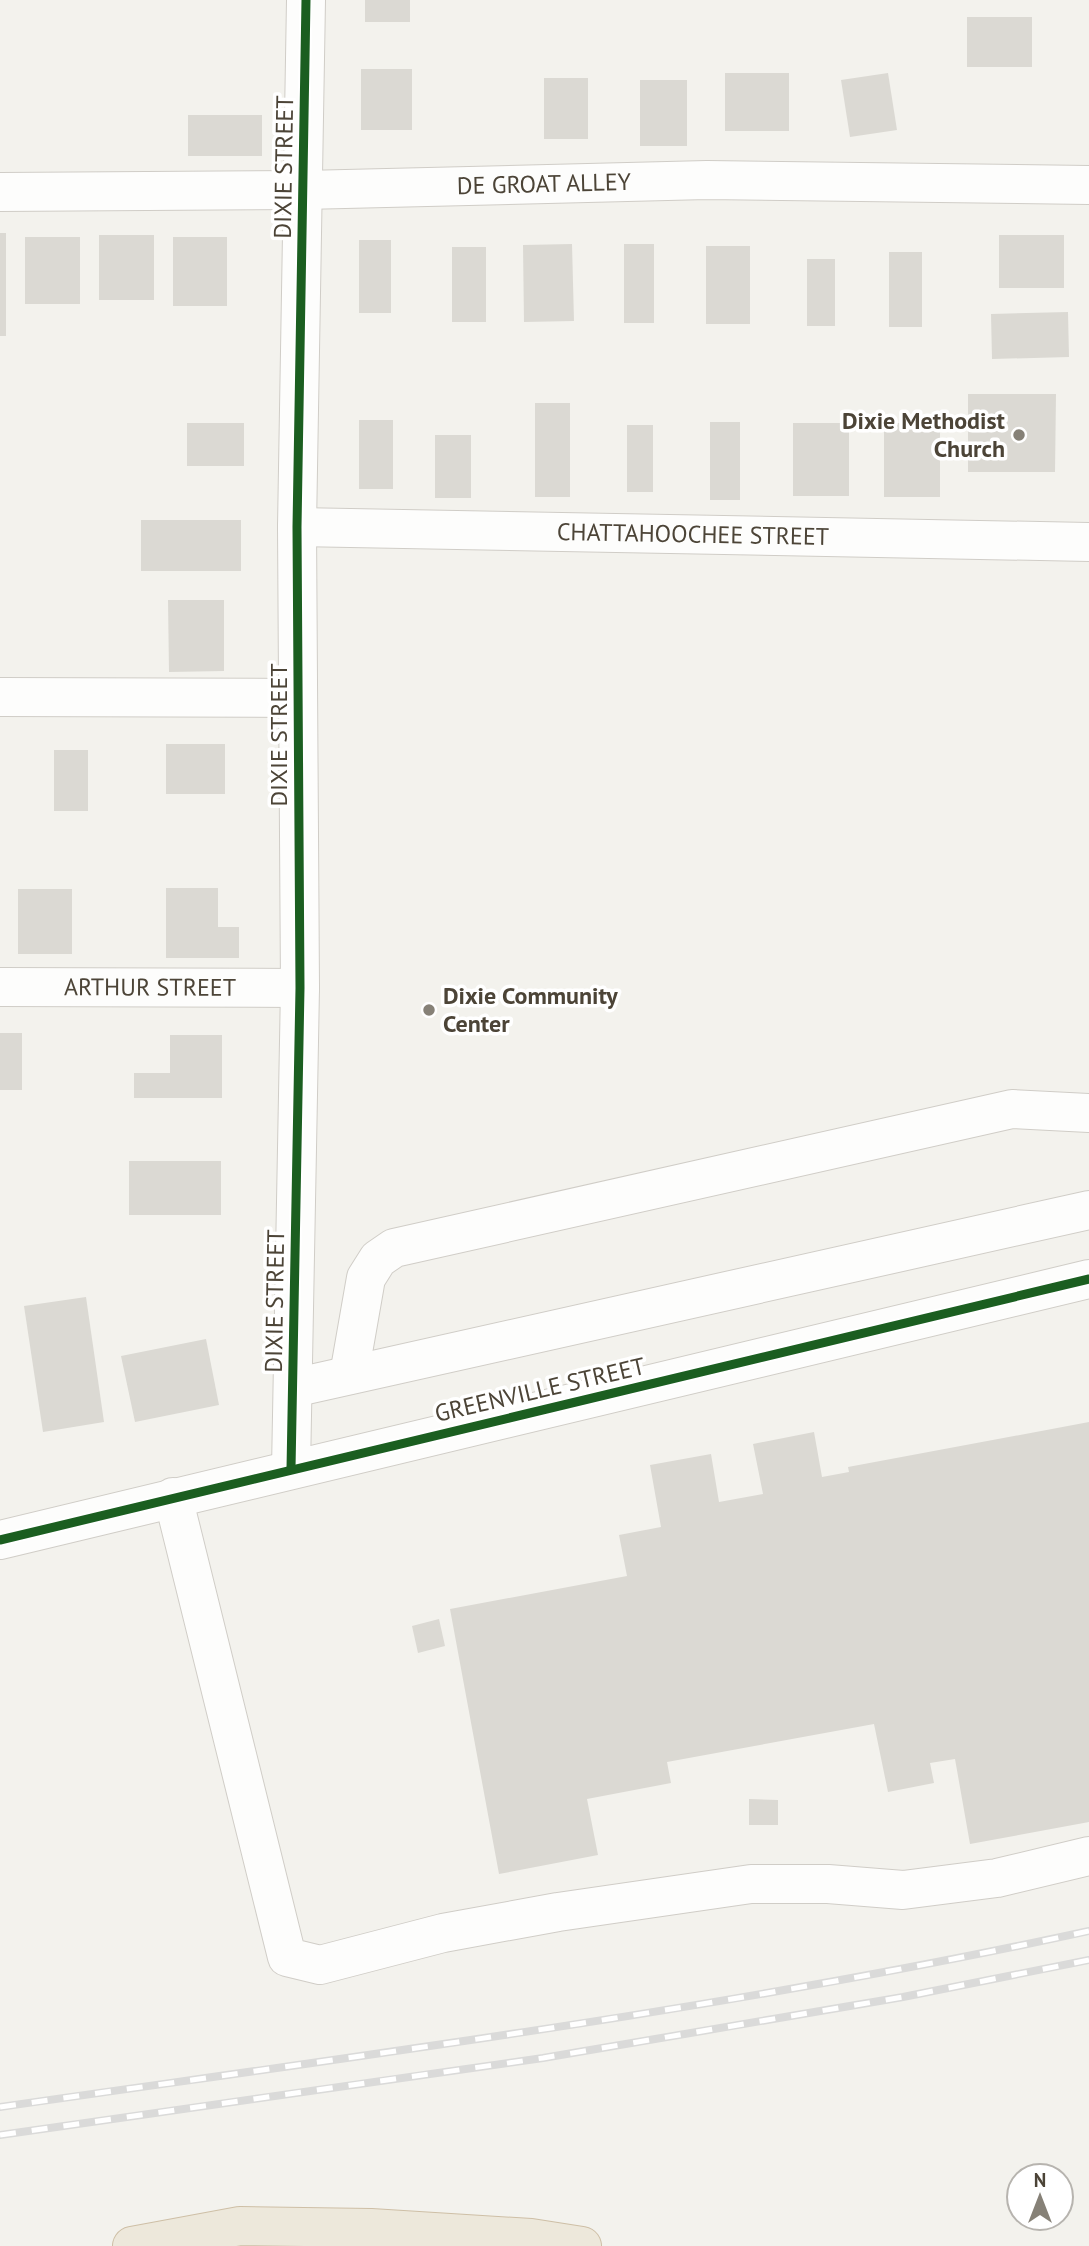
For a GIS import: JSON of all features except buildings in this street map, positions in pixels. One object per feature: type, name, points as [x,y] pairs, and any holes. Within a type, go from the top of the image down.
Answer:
[{"type":"highway","points":[[132,2246],[240,2226],[371,2228],[531,2238],[582,2246]]},
{"type":"street","name":"DIXIE STREET","points":[[291,1469],[300,989],[297,527],[306,0]]},
{"type":"street","name":"DE GROAT ALLEY","points":[[0,191],[304,190],[707,180],[1089,186]]},
{"type":"street","name":"CHATTAHOOCHEE STREET","points":[[297,527],[1089,542]]},
{"type":"street","points":[[0,697],[298,698]]},
{"type":"street","name":"ARTHUR STREET","points":[[0,987],[300,989]]},
{"type":"street","points":[[349,1376],[366,1278],[378,1259],[394,1248],[1012,1109],[1089,1113]]},
{"type":"street","points":[[292,1388],[1089,1210]]},
{"type":"street","name":"GREENVILLE STREET","points":[[0,1540],[1089,1279]]},
{"type":"street","points":[[173,1497],[287,1957],[320,1965],[443,1933],[558,1912],[751,1884],[828,1884],[903,1890],[998,1878],[1089,1856]]},
{"type":"railway","points":[[0,2107],[546,2029],[818,1984],[1089,1931]]},
{"type":"railway","points":[[0,2135],[543,2058],[903,1997],[1089,1960]]},
{"type":"cycle path","points":[[291,1469],[300,988],[297,527],[306,0]]},
{"type":"cycle path","points":[[0,1540],[1089,1279]]},
{"type":"place","name":"Dixie Methodist Church","points":[[1019,435]]},
{"type":"place","name":"Dixie Community Center","points":[[429,1010]]}]
